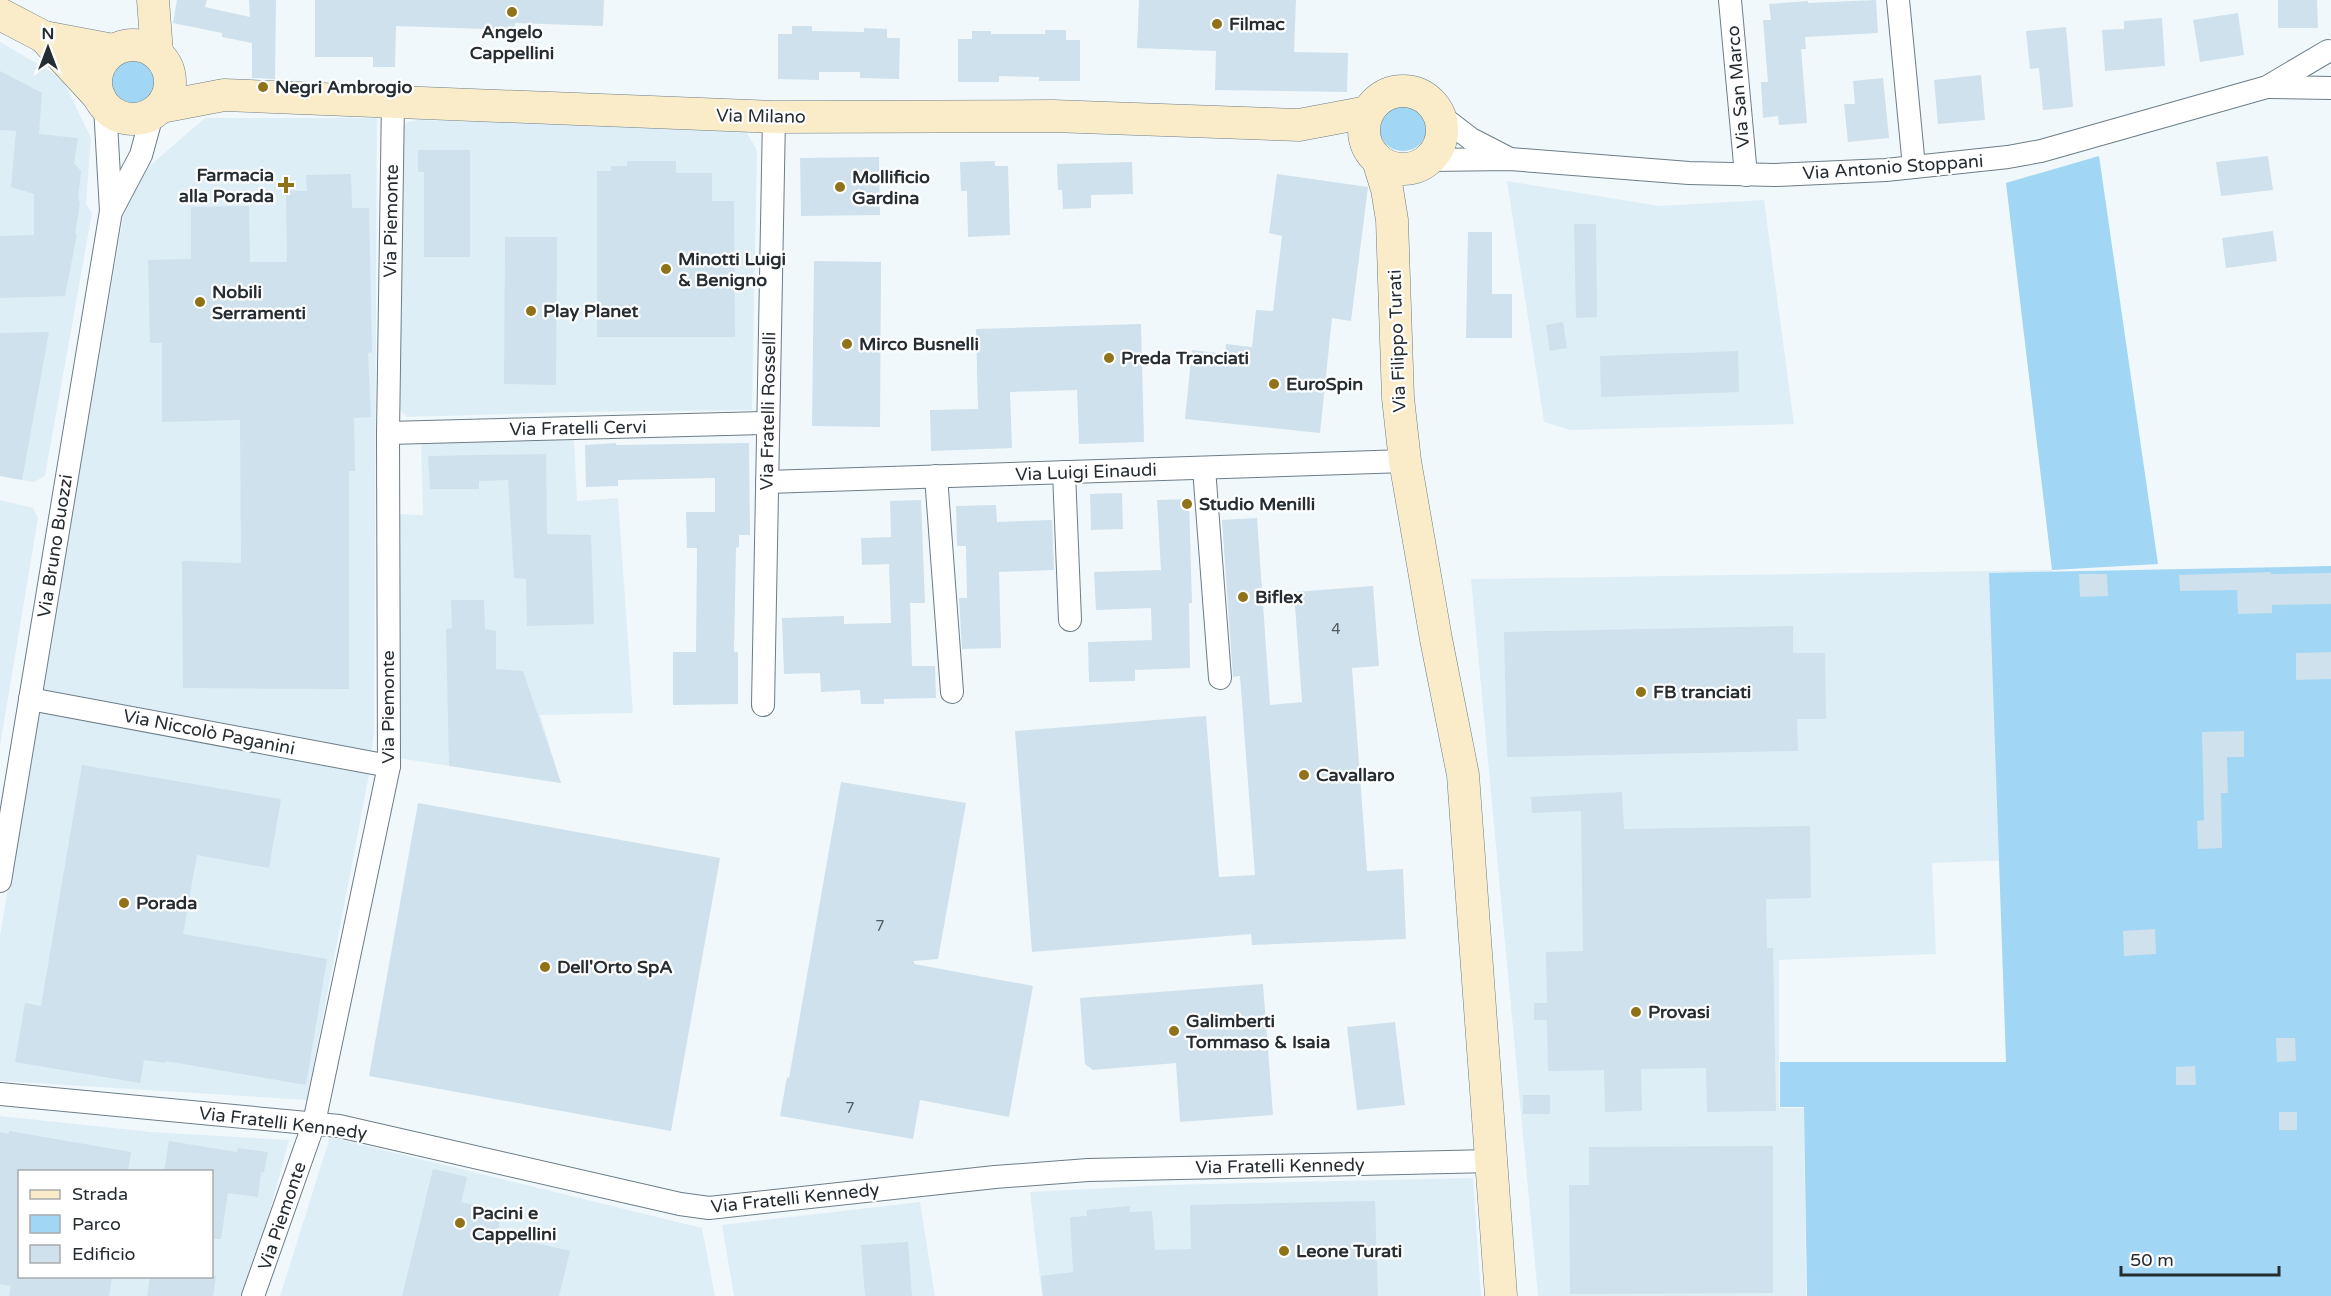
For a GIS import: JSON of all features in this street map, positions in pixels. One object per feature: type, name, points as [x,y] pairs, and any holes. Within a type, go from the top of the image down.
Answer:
[{"type":"street","points":[[102,102],[96,77],[99,66],[118,48],[144,0]]},
{"type":"street","points":[[44,37],[115,114],[128,119],[141,118],[156,111],[170,88],[153,0]]},
{"type":"street","name":"Via San Marco","points":[[1730,0],[1746,175]]},
{"type":"street","points":[[1898,0],[1914,167]]},
{"type":"street","points":[[0,14],[44,37],[118,48],[134,45],[147,47],[163,60]]},
{"type":"street","name":"Via Antonio Stoppani","points":[[1423,163],[1510,159],[1689,173],[1746,175],[1833,173],[2008,157],[2041,151],[2267,87],[2330,55]]},
{"type":"street","name":"Via Milano","points":[[163,60],[224,95]]},
{"type":"street","name":"Via Antonio Stoppani","points":[[2267,87],[2331,88]]},
{"type":"street","points":[[1399,90],[1412,91],[1429,100],[1441,116],[1442,140],[1437,151],[1423,163],[1399,169],[1374,155],[1365,138],[1364,125],[1368,112],[1375,102],[1386,94],[1399,90]]},
{"type":"street","name":"Via Milano","points":[[156,111],[224,95],[774,117],[1053,116],[1299,125],[1368,112]]},
{"type":"street","name":"Via Piemonte","points":[[253,1296],[314,1123],[389,766],[388,433],[393,100]]},
{"type":"street","name":"Via Bruno Buozzi","points":[[0,881],[111,212],[102,102]]},
{"type":"street","name":"Via Bruno Buozzi","points":[[111,212],[141,155],[156,111]]},
{"type":"street","name":"Via Antonio Stoppani","points":[[1441,116],[1471,139],[1510,159]]},
{"type":"street","name":"Via Fratelli Rosselli","points":[[764,705],[774,117]]},
{"type":"street","name":"Via Milano","points":[[1299,125],[1340,137],[1374,155]]},
{"type":"street","name":"Via Filippo Turati","points":[[1374,155],[1392,220],[1398,398],[1405,461],[1436,639],[1463,775],[1501,1296]]},
{"type":"street","name":"Via Filippo Turati","points":[[1392,220],[1404,189],[1423,163]]},
{"type":"street","name":"Via Fratelli Cervi","points":[[388,433],[768,423]]},
{"type":"street","name":"Via Luigi Einaudi","points":[[767,482],[1405,461]]},
{"type":"street","points":[[1204,468],[1220,678]]},
{"type":"street","points":[[1064,472],[1070,620]]},
{"type":"street","points":[[936,477],[952,692]]},
{"type":"street","name":"Via Niccolò Paganini","points":[[30,699],[389,766]]},
{"type":"street","name":"Via Fratelli Kennedy","points":[[0,1094],[339,1126],[680,1204],[709,1208],[995,1177],[1088,1170],[1492,1161]]},
{"type":"shaded area","points":[[0,42],[62,78],[91,138],[86,204],[92,213],[45,476],[34,482],[0,476]]},
{"type":"shaded area","points":[[205,118],[377,118],[374,732],[369,775],[307,1100],[0,1081],[0,935],[124,212],[146,169]]},
{"type":"shaded area","points":[[417,120],[745,130],[757,150],[752,410],[407,417],[398,408],[402,124]]},
{"type":"shaded area","points":[[1507,181],[1659,206],[1764,200],[1794,424],[1570,430],[1544,422]]},
{"type":"shaded area","points":[[574,438],[577,501],[618,498],[633,713],[540,715],[561,783],[398,758],[397,514],[423,515],[421,442]]},
{"type":"shaded area","points":[[0,500],[33,508],[38,518],[0,746]]},
{"type":"shaded area","points":[[2052,570],[2067,858],[1932,863],[1936,954],[1779,960],[1779,1108],[1804,1108],[1806,1296],[1538,1296],[1471,579]]},
{"type":"shaded area","points":[[0,1116],[151,1132],[289,1140],[247,1296],[0,1296]]},
{"type":"shaded area","points":[[330,1137],[702,1228],[715,1296],[280,1296]]},
{"type":"shaded area","points":[[1473,1178],[1481,1296],[1042,1296],[1030,1192],[1163,1185]]},
{"type":"shaded area","points":[[920,1202],[935,1296],[734,1296],[722,1225]]},
{"type":"green space","points":[[133,60],[142,61],[149,66],[154,73],[154,91],[149,98],[142,103],[133,104],[124,103],[117,98],[112,91],[111,82],[112,73],[117,66],[124,61]]},
{"type":"green space","points":[[1403,103],[1420,110],[1427,127],[1420,144],[1403,151],[1386,144],[1379,127],[1386,110]]},
{"type":"green space","points":[[2099,156],[2158,564],[2052,570],[2006,183]]},
{"type":"green space","points":[[2331,566],[2331,1296],[1807,1296],[1804,1107],[1780,1107],[1780,1062],[2006,1062],[1989,573]]},
{"type":"building","points":[[177,0],[207,0],[205,7],[250,17],[249,0],[276,0],[275,79],[252,78],[252,43],[222,37],[222,33],[173,23]]},
{"type":"building","points":[[315,0],[604,0],[603,26],[515,23],[514,30],[396,26],[395,67],[373,67],[373,57],[315,57]]},
{"type":"building","name":"Filmac","points":[[1139,0],[1296,0],[1294,52],[1348,53],[1347,92],[1215,90],[1216,51],[1137,48]]},
{"type":"building","points":[[1876,0],[1878,33],[1805,37],[1806,49],[1801,49],[1807,123],[1779,125],[1778,116],[1763,118],[1761,82],[1768,82],[1763,20],[1771,20],[1769,4]]},
{"type":"building","points":[[2278,0],[2317,0],[2318,28],[2278,28]]},
{"type":"building","points":[[2238,13],[2244,55],[2200,62],[2193,20]]},
{"type":"building","points":[[2162,18],[2165,66],[2105,71],[2102,30],[2124,29],[2124,21]]},
{"type":"building","points":[[792,26],[812,26],[812,31],[864,32],[864,28],[887,29],[887,38],[900,38],[899,79],[860,78],[860,72],[819,72],[819,80],[778,79],[778,34],[792,34]]},
{"type":"building","points":[[2066,27],[2073,107],[2043,110],[2039,68],[2030,69],[2026,31]]},
{"type":"building","points":[[1045,30],[1066,30],[1066,40],[1080,40],[1080,81],[1039,81],[1039,77],[999,76],[999,82],[958,82],[958,39],[972,39],[972,31],[991,31],[991,34],[1045,34]]},
{"type":"building","points":[[0,71],[42,93],[39,134],[78,138],[74,163],[81,171],[78,198],[80,202],[75,234],[77,234],[65,296],[0,298],[0,236],[34,235],[34,194],[11,187],[16,131],[0,130]]},
{"type":"building","points":[[1981,75],[1985,120],[1938,124],[1934,80]]},
{"type":"building","points":[[1883,78],[1889,138],[1848,142],[1844,104],[1855,104],[1853,81]]},
{"type":"building","points":[[418,150],[470,150],[470,257],[424,257],[424,172],[418,172]]},
{"type":"building","points":[[2268,156],[2273,190],[2221,196],[2216,162]]},
{"type":"building","name":"Mollificio Gardina","points":[[879,157],[880,215],[801,216],[800,158]]},
{"type":"building","name":"Minotti Luigi & Benigno","points":[[627,161],[676,161],[676,173],[712,173],[712,201],[734,201],[735,337],[597,337],[597,171],[611,171],[611,166],[627,166]]},
{"type":"building","points":[[995,161],[995,166],[1008,166],[1010,235],[968,237],[967,191],[961,191],[960,162]]},
{"type":"building","points":[[1132,162],[1133,194],[1091,195],[1091,208],[1063,209],[1062,190],[1058,190],[1057,164]]},
{"type":"building","points":[[351,174],[352,208],[369,208],[372,352],[368,353],[371,417],[354,418],[355,471],[349,471],[349,689],[183,688],[182,561],[241,563],[240,420],[162,422],[162,343],[150,343],[148,260],[191,259],[191,207],[249,206],[250,262],[287,262],[286,191],[307,191],[306,175]]},
{"type":"building","points":[[1277,174],[1368,187],[1351,321],[1332,318],[1320,433],[1185,419],[1192,350],[1225,354],[1226,344],[1252,347],[1256,310],[1273,311],[1282,236],[1269,233]]},
{"type":"building","points":[[1574,224],[1596,224],[1597,317],[1576,318]]},
{"type":"building","points":[[2273,231],[2277,261],[2226,268],[2222,238]]},
{"type":"building","points":[[1468,232],[1492,232],[1492,294],[1512,294],[1512,338],[1466,338]]},
{"type":"building","name":"Play Planet","points":[[505,237],[557,237],[556,385],[504,384]]},
{"type":"building","name":"Mirco Busnelli","points":[[814,261],[881,262],[880,427],[812,426]]},
{"type":"building","points":[[1563,322],[1567,348],[1550,351],[1546,325]]},
{"type":"building","points":[[1141,324],[1144,442],[1079,444],[1077,390],[1010,392],[1012,448],[931,451],[930,410],[978,409],[976,329]]},
{"type":"building","points":[[49,332],[22,480],[0,476],[0,333]]},
{"type":"building","points":[[1738,351],[1739,392],[1601,397],[1600,356]]},
{"type":"building","points":[[616,443],[616,445],[749,443],[750,535],[739,535],[739,547],[736,548],[734,652],[738,652],[738,704],[673,705],[673,652],[696,652],[697,548],[687,548],[686,512],[715,512],[715,478],[618,480],[618,486],[586,487],[585,445]]},
{"type":"building","points":[[546,454],[547,534],[591,535],[594,624],[527,626],[526,579],[514,578],[508,480],[479,481],[479,489],[430,489],[428,456]]},
{"type":"building","points":[[1122,493],[1123,529],[1091,530],[1090,494]]},
{"type":"building","points":[[1189,499],[1192,603],[1189,603],[1190,668],[1135,670],[1135,681],[1089,682],[1088,642],[1152,640],[1151,608],[1096,610],[1094,572],[1161,570],[1157,500]]},
{"type":"building","points":[[921,500],[925,603],[910,603],[912,666],[935,666],[936,698],[884,699],[884,704],[861,704],[860,690],[821,692],[820,673],[784,674],[782,618],[844,616],[844,624],[891,623],[889,564],[862,565],[861,538],[891,537],[890,501]]},
{"type":"building","points":[[996,505],[997,522],[1052,520],[1054,570],[999,572],[1001,648],[962,649],[959,598],[967,598],[966,546],[957,546],[956,506]]},
{"type":"building","points":[[1257,518],[1270,705],[1302,702],[1294,592],[1373,586],[1379,666],[1352,668],[1367,871],[1403,869],[1406,939],[1252,945],[1251,934],[1032,952],[1015,731],[1206,716],[1219,877],[1255,875],[1240,676],[1233,677],[1222,520]]},
{"type":"building","points":[[2271,572],[2271,574],[2331,573],[2331,604],[2272,605],[2272,613],[2238,614],[2237,590],[2180,591],[2179,575]]},
{"type":"building","points":[[2079,574],[2107,574],[2108,596],[2080,597]]},
{"type":"building","points":[[451,600],[484,600],[485,629],[496,631],[496,669],[523,671],[561,783],[449,766],[446,629],[452,628]]},
{"type":"building","points":[[1793,626],[1793,653],[1825,653],[1826,719],[1797,719],[1798,751],[1507,757],[1504,632]]},
{"type":"building","points":[[2331,652],[2331,679],[2296,680],[2296,653]]},
{"type":"building","points":[[2244,731],[2244,757],[2227,757],[2228,793],[2221,793],[2222,848],[2198,849],[2197,821],[2204,820],[2202,732]]},
{"type":"building","name":"Porada","points":[[82,765],[281,799],[269,868],[197,855],[183,934],[327,959],[306,1085],[166,1061],[166,1063],[144,1060],[140,1083],[15,1062],[25,1003],[41,1006]]},
{"type":"building","points":[[841,782],[966,803],[938,959],[914,961],[914,964],[1033,986],[1009,1117],[920,1100],[913,1139],[780,1116],[787,1077],[789,1078]]},
{"type":"building","points":[[1622,792],[1624,829],[1810,826],[1811,898],[1766,899],[1767,948],[1773,948],[1776,1111],[1707,1112],[1706,1068],[1641,1069],[1642,1111],[1605,1112],[1604,1070],[1548,1071],[1547,1020],[1534,1020],[1534,1003],[1547,1003],[1546,952],[1583,951],[1581,811],[1532,813],[1531,797]]},
{"type":"building","name":"Dell'Orto SpA","points":[[418,803],[720,858],[671,1131],[369,1076]]},
{"type":"building","points":[[2155,929],[2156,954],[2124,956],[2123,931]]},
{"type":"building","name":"Galimberti Tommaso & Isaia","points":[[1263,984],[1273,1115],[1180,1122],[1176,1063],[1093,1070],[1085,1064],[1080,998]]},
{"type":"building","points":[[1395,1022],[1405,1105],[1357,1110],[1347,1027]]},
{"type":"building","points":[[2276,1038],[2295,1038],[2296,1061],[2277,1062]]},
{"type":"building","points":[[2195,1066],[2196,1085],[2176,1085],[2176,1067]]},
{"type":"building","points":[[1523,1095],[1550,1095],[1550,1114],[1523,1114]]},
{"type":"building","points":[[2279,1112],[2297,1112],[2297,1130],[2279,1130]]},
{"type":"building","points":[[9,1131],[131,1152],[128,1170],[18,1170],[18,1278],[112,1278],[109,1296],[9,1296],[11,1286],[0,1284],[0,1132],[9,1134]]},
{"type":"building","points":[[169,1141],[237,1152],[238,1148],[268,1152],[264,1172],[261,1172],[258,1197],[228,1193],[221,1239],[213,1239],[213,1170],[164,1170]]},
{"type":"building","points":[[1773,1146],[1773,1293],[1570,1294],[1569,1185],[1589,1185],[1589,1147]]},
{"type":"building","name":"Pacini e Cappellini","points":[[433,1169],[467,1177],[461,1202],[502,1212],[497,1234],[570,1251],[559,1296],[402,1296]]},
{"type":"building","name":"Leone Turati","points":[[1375,1201],[1378,1296],[1043,1296],[1041,1276],[1073,1272],[1070,1217],[1087,1216],[1087,1210],[1130,1206],[1130,1212],[1152,1211],[1155,1250],[1191,1249],[1190,1205]]},
{"type":"building","points":[[908,1242],[912,1296],[865,1296],[861,1245]]},
{"type":"building","points":[[216,1276],[213,1296],[147,1296],[150,1278],[213,1278]]},
{"type":"place","name":"Angelo Cappellini","points":[[512,12]]},
{"type":"place","name":"Filmac","points":[[1217,24]]},
{"type":"place","name":"Negri Ambrogio","points":[[263,87]]},
{"type":"place","name":"Farmacia alla Porada","points":[[286,185]]},
{"type":"place","name":"Mollificio Gardina","points":[[840,187]]},
{"type":"place","name":"Minotti Luigi & Benigno","points":[[666,269]]},
{"type":"place","name":"Nobili Serramenti","points":[[200,302]]},
{"type":"place","name":"Play Planet","points":[[531,311]]},
{"type":"place","name":"Mirco Busnelli","points":[[847,344]]},
{"type":"place","name":"Preda Tranciati","points":[[1109,358]]},
{"type":"place","name":"EuroSpin","points":[[1274,384]]},
{"type":"place","name":"Studio Menilli","points":[[1187,504]]},
{"type":"place","name":"Biflex","points":[[1243,597]]},
{"type":"place","name":"FB tranciati","points":[[1641,692]]},
{"type":"place","name":"Cavallaro","points":[[1304,775]]},
{"type":"place","name":"Porada","points":[[124,903]]},
{"type":"place","name":"Dell'Orto SpA","points":[[545,967]]},
{"type":"place","name":"Provasi","points":[[1636,1012]]},
{"type":"place","name":"Galimberti Tommaso & Isaia","points":[[1174,1031]]},
{"type":"place","name":"Pacini e Cappellini","points":[[460,1223]]},
{"type":"place","name":"Leone Turati","points":[[1284,1251]]}]
